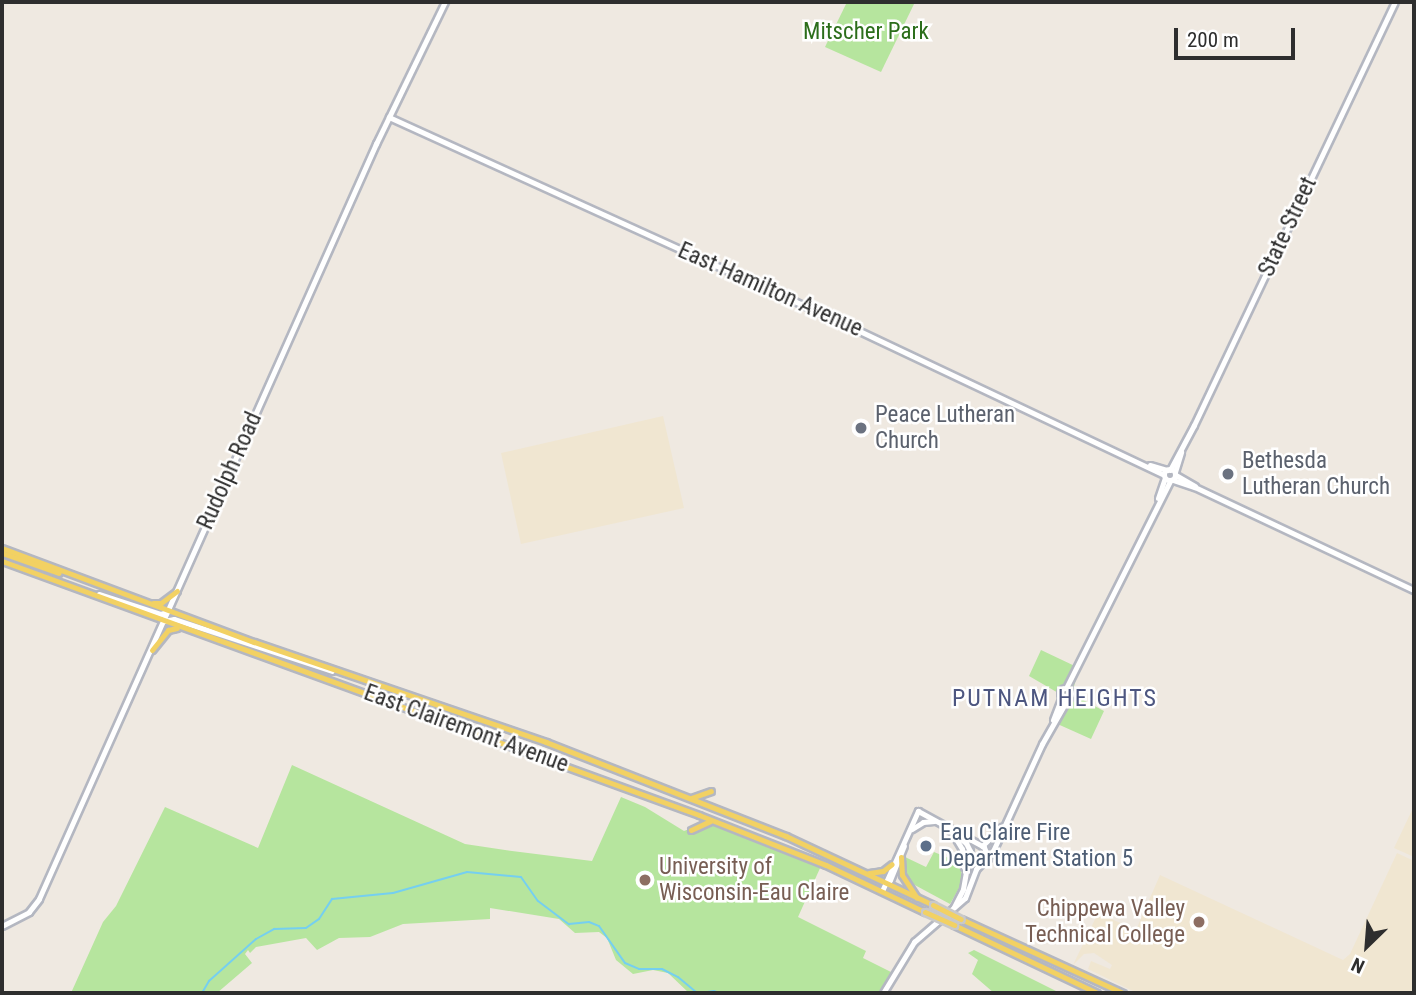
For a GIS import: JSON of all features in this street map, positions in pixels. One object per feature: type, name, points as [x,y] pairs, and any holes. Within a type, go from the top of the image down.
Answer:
[{"type":"main road","name":"State Street","points":[[1004,825],[1064,698],[1062,691],[1068,689],[1079,668],[1395,2]]},
{"type":"main road","name":"East Clairemont Avenue","points":[[2,551],[546,742],[796,840],[1123,993]]},
{"type":"main road","name":"East Clairemont Avenue","points":[[2,561],[164,622],[502,740],[714,820],[827,865],[1097,993]]},
{"type":"main road","points":[[147,603],[161,603],[177,591]]},
{"type":"main road","points":[[152,650],[172,627],[184,629]]},
{"type":"main road","points":[[688,798],[701,797],[711,791]]},
{"type":"main road","points":[[882,891],[918,811],[981,845],[988,858]]},
{"type":"main road","points":[[691,830],[704,822],[714,820]]},
{"type":"main road","points":[[910,832],[923,822],[941,823],[966,843],[970,853],[982,864]]},
{"type":"main road","points":[[954,907],[965,881],[970,853],[991,841],[1004,825]]},
{"type":"main road","points":[[883,993],[914,942],[965,898],[974,872],[988,858],[1004,825]]},
{"type":"main road","points":[[952,833],[962,849],[965,881]]},
{"type":"main road","points":[[886,882],[890,880],[901,858],[906,840]]},
{"type":"main road","points":[[901,858],[902,875],[917,898]]},
{"type":"main road","points":[[867,873],[883,871],[892,864]]},
{"type":"street","name":"Rudolph Road","points":[[2,926],[29,912],[39,899],[389,117],[445,2]]},
{"type":"street","name":"East Hamilton Avenue","points":[[389,117],[1149,465],[1414,590]]},
{"type":"street","points":[[81,590],[161,614],[169,611]]},
{"type":"street","points":[[164,622],[174,619],[322,669],[339,671]]},
{"type":"shaded area","points":[[663,416],[684,508],[521,544],[501,453]]},
{"type":"shaded area","points":[[1414,806],[1414,857],[1394,848]]},
{"type":"shaded area","name":"Chippewa Valley Technical College","points":[[1397,853],[1414,861],[1414,993],[1137,993],[1088,969],[1091,961],[1110,969],[1112,965],[1094,953],[1084,954],[1073,965],[1098,913],[1136,930],[1160,875],[1343,960],[1350,954]]},
{"type":"green space","name":"Mitscher Park","points":[[847,2],[915,2],[881,72],[825,47]]},
{"type":"green space","points":[[1041,650],[1079,668],[1072,694],[1104,711],[1091,739],[1053,722],[1060,694],[1029,676]]},
{"type":"green space","name":"University of Wisconsin-Eau Claire","points":[[292,765],[465,844],[505,850],[592,861],[621,797],[645,807],[684,831],[714,820],[821,866],[798,917],[866,951],[863,958],[891,972],[880,993],[689,993],[668,973],[653,970],[633,974],[616,960],[607,938],[599,932],[575,933],[559,919],[490,908],[490,919],[403,924],[370,937],[339,938],[317,950],[306,938],[256,947],[245,954],[252,963],[217,993],[71,993],[103,922],[116,906],[165,807],[258,848]]},
{"type":"green space","points":[[934,852],[961,863],[962,883],[950,904],[911,883],[904,873],[905,857],[926,867]]},
{"type":"green space","points":[[974,950],[1060,993],[994,993],[972,974],[978,960],[968,953]]},
{"type":"waterway","points":[[202,993],[209,981],[256,939],[274,929],[306,928],[319,919],[332,899],[393,893],[467,872],[521,877],[538,901],[569,924],[589,922],[599,926],[625,963],[639,969],[662,969],[678,977],[697,993]]},
{"type":"waterway","points":[[701,993],[719,993]]},
{"type":"place","name":"Peace Lutheran Church","points":[[861,428]]},
{"type":"place","name":"Bethesda Lutheran Church","points":[[1228,474]]},
{"type":"place","name":"Eau Claire Fire Department Station 5","points":[[926,846]]},
{"type":"place","name":"University of Wisconsin-Eau Claire","points":[[645,880]]},
{"type":"place","name":"Chippewa Valley Technical College","points":[[1199,922]]},
{"type":"district","name":"PUTNAM HEIGHTS","points":[[1055,699]]}]
